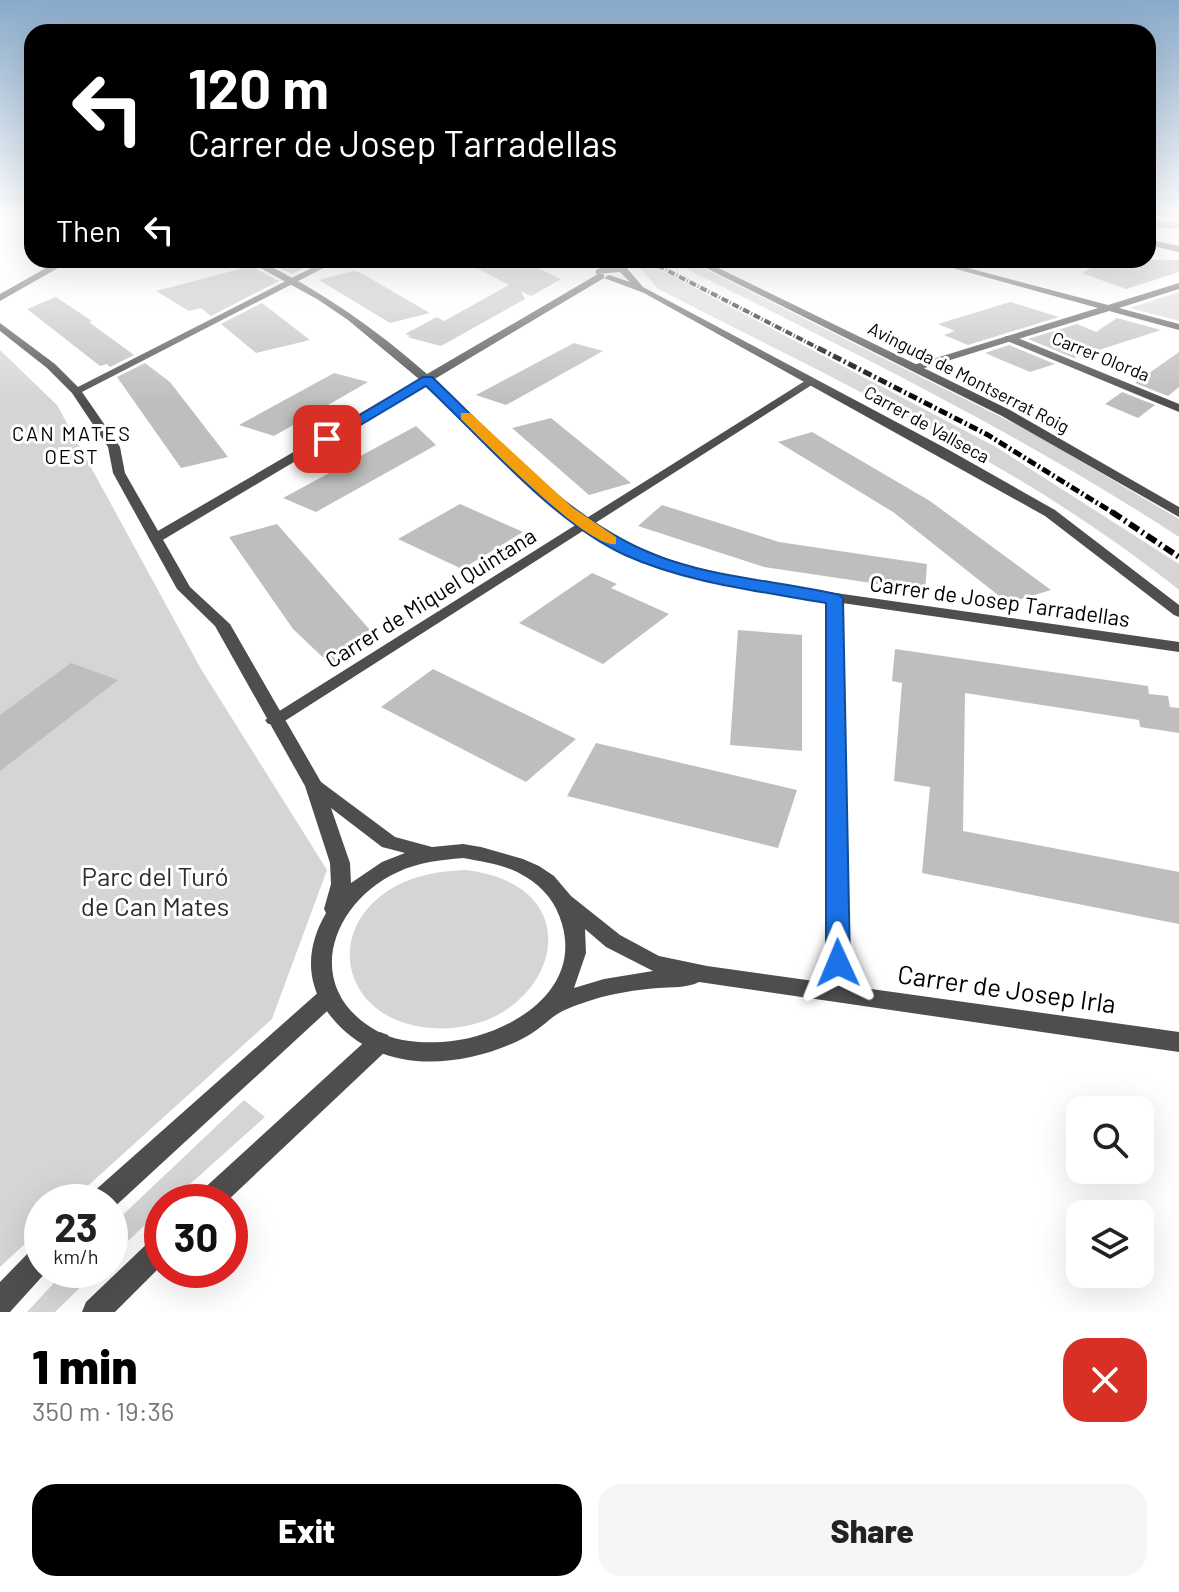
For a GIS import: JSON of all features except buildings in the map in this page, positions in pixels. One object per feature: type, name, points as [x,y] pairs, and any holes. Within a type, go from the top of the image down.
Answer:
[{"type":"street","points":[[0,298],[31,280]]},
{"type":"street","points":[[76,391],[291,280]]},
{"type":"street","name":"Carrer de Josep Tarradellas","points":[[291,280],[375,333],[566,511],[629,550],[667,565],[730,582],[1179,647]]},
{"type":"street","points":[[156,538],[591,280]]},
{"type":"street","name":"Carrer de Vallseca","points":[[627,280],[1050,513],[1179,612]]},
{"type":"street","name":"Carrer de Vallseca","points":[[634,280],[643,290]]},
{"type":"street","name":"Avinguda de Montserrat Roig","points":[[736,280],[1006,413],[1179,513]]},
{"type":"street","points":[[1008,280],[1179,327]]},
{"type":"street","points":[[914,368],[1179,286]]},
{"type":"street","points":[[0,326],[51,366],[76,391],[114,447],[119,473],[184,589],[222,624],[314,786],[340,863],[341,884],[322,946],[321,971],[329,996],[341,1014],[358,1030],[380,1042],[416,1051],[455,1052],[506,1038],[568,998],[643,980],[707,975]]},
{"type":"street","name":"Carrer Olorda","points":[[1009,338],[1179,408]]},
{"type":"street","name":"Carrer de Miquel Quintana","points":[[274,720],[812,381]]},
{"type":"street","points":[[834,599],[838,993]]},
{"type":"street","points":[[314,786],[389,842],[431,854]]},
{"type":"street","points":[[330,922],[347,898],[371,878],[409,859],[463,851],[495,855],[516,862],[543,879],[563,899],[574,925],[576,954],[561,993],[546,1010]]},
{"type":"street","name":"Carrer de Josep Irla","points":[[563,899],[613,941],[654,963],[707,975],[1179,1042]]},
{"type":"street","points":[[120,1184],[283,1034],[329,996]]},
{"type":"street","points":[[227,1184],[380,1042]]},
{"type":"street","points":[[96,1312],[144,1265]]},
{"type":"street","points":[[0,1302],[24,1276]]},
{"type":"green space","points":[[651,280],[680,280],[996,447],[1179,564],[1179,590],[1057,503],[992,464],[859,391],[658,289]]},
{"type":"green space","points":[[709,280],[727,280],[1029,431],[1179,519],[1179,537],[1055,461],[864,358]]},
{"type":"green space","points":[[1179,292],[1179,321],[1130,308]]},
{"type":"green space","name":"Parc del Turó de Can Mates","points":[[0,350],[57,405],[201,669],[327,870],[272,1019],[90,1184],[24,1184],[24,1245],[0,1267]]},
{"type":"green space","points":[[466,870],[510,883],[537,905],[548,932],[544,962],[529,990],[502,1013],[466,1026],[422,1027],[394,1019],[373,1006],[358,988],[351,967],[351,945],[358,923],[373,903],[396,886],[430,874]]},
{"type":"green space","points":[[244,1100],[265,1117],[190,1184],[155,1184]]},
{"type":"green space","points":[[144,1195],[144,1226],[128,1241],[128,1210]]},
{"type":"green space","points":[[49,1288],[80,1288],[55,1312],[27,1312]]},
{"type":"railway","points":[[686,280],[822,350]]},
{"type":"railway","points":[[818,348],[988,435],[1115,514]]},
{"type":"railway","points":[[1115,514],[1179,557]]},
{"type":"slow traffic","points":[[466,416],[566,511],[610,540]]},
{"type":"district","name":"CAN MATES OEST","points":[[72,444]]},
{"type":"route","points":[[327,439],[427,380],[566,511],[595,532],[667,565],[730,582],[834,599],[838,963]]}]
